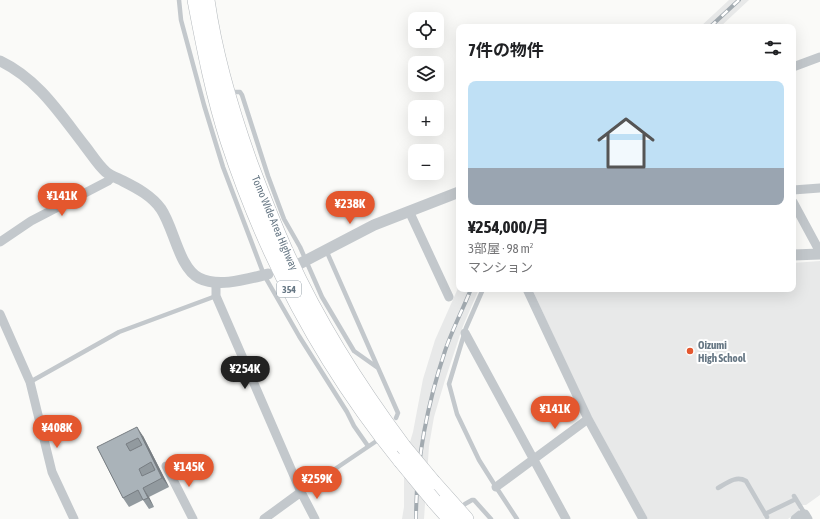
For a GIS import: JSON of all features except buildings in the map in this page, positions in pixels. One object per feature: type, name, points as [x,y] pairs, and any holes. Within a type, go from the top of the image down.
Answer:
[{"type":"highway","name":"Tomo Wide Area Highway","points":[[195,0],[216,97],[228,140],[252,209],[277,266],[309,325],[346,386],[377,431],[450,519]]},
{"type":"highway","name":"Tomo Wide Area Highway","points":[[207,0],[209,19],[227,93],[240,136],[285,251],[312,304],[344,359],[390,428],[433,482],[465,512]]},
{"type":"street","points":[[796,66],[820,57]]},
{"type":"street","points":[[0,61],[16,70],[36,86],[107,173],[134,186],[154,200],[168,221],[183,260],[197,277],[206,281],[216,282],[232,281],[266,275]]},
{"type":"street","points":[[0,242],[31,221],[108,181],[113,176]]},
{"type":"street","points":[[796,190],[820,188]]},
{"type":"street","points":[[303,261],[374,225],[456,193]]},
{"type":"street","points":[[796,208],[820,253],[796,255]]},
{"type":"street","points":[[409,211],[449,297]]},
{"type":"street","points":[[216,282],[216,296],[301,492],[315,519]]},
{"type":"street","points":[[528,292],[588,419],[643,519]]},
{"type":"street","points":[[0,314],[30,382],[52,472],[74,519]]},
{"type":"street","points":[[464,333],[566,519]]},
{"type":"street","points":[[496,487],[588,419]]},
{"type":"street","points":[[166,466],[193,519]]},
{"type":"street","points":[[264,519],[301,492]]},
{"type":"street","points":[[795,519],[800,515],[806,517]]},
{"type":"lane","points":[[179,0],[183,28],[223,167],[266,275],[299,336],[347,412],[354,426],[368,446]]},
{"type":"lane","points":[[227,93],[240,92],[242,95],[268,176],[284,219],[300,247],[303,261],[322,297],[354,351],[378,368]]},
{"type":"lane","points":[[326,250],[398,413],[396,418]]},
{"type":"lane","points":[[482,292],[464,333],[449,384],[458,414],[469,441],[517,519]]},
{"type":"lane","points":[[30,382],[119,332],[216,296]]},
{"type":"lane","points":[[301,492],[375,442]]},
{"type":"lane","points":[[718,488],[737,478],[742,478],[746,481],[766,515],[795,497],[806,517]]},
{"type":"lane","points":[[465,512],[472,500],[474,500],[491,519]]},
{"type":"shaded area","points":[[729,0],[749,0],[723,24],[703,24]]},
{"type":"shaded area","name":"Oizumi High School","points":[[820,261],[820,495],[799,508],[799,511],[788,519],[648,519],[589,412],[533,292],[796,292],[796,263]]},
{"type":"shaded area","points":[[456,292],[478,292],[463,326],[434,417],[429,446],[424,519],[402,519],[404,507],[404,462],[413,432],[423,379],[435,340]]},
{"type":"railway","points":[[713,24],[739,0]]},
{"type":"railway","points":[[416,519],[420,455],[428,413],[448,343],[470,292]]},
{"type":"place","name":"Oizumi High School","points":[[690,351]]}]
